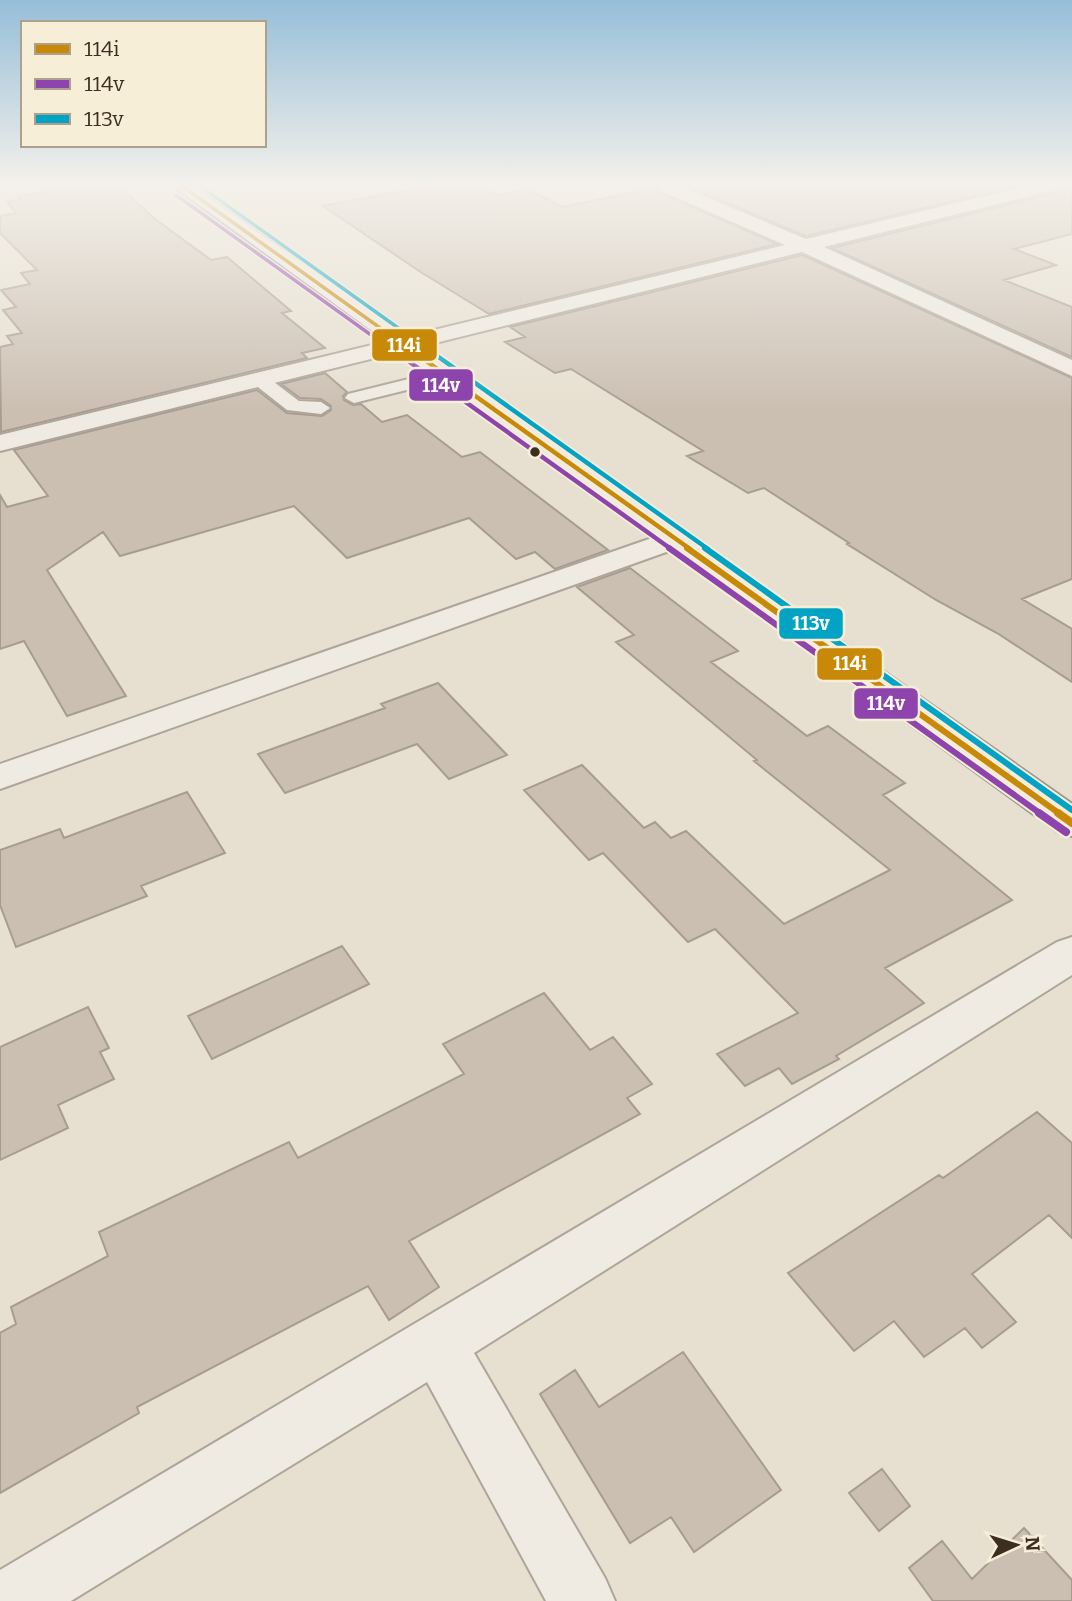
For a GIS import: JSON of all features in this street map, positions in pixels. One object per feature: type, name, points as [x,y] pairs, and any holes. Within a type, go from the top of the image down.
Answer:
[{"type":"street","points":[[287,261],[1072,823]]},
{"type":"street","points":[[0,443],[746,261]]},
{"type":"street","points":[[837,261],[1072,369]]},
{"type":"street","points":[[0,777],[675,539]]},
{"type":"street","points":[[10,1601],[437,1344],[1072,954]]},
{"type":"street","points":[[437,1344],[582,1601]]},
{"type":"lane","points":[[355,398],[445,375]]},
{"type":"lane","points":[[260,380],[294,406],[321,408]]},
{"type":"building","points":[[28,261],[231,261],[291,311],[282,313],[325,348],[302,353],[307,358],[1,432],[0,347],[13,344],[7,336],[22,333],[3,310],[16,307],[1,290],[30,284],[21,273],[37,270]]},
{"type":"building","points":[[404,261],[708,261],[489,314]]},
{"type":"building","points":[[779,261],[815,261],[1072,378],[1072,579],[1022,599],[1072,629],[1072,682],[997,633],[936,600],[847,544],[849,543],[764,488],[748,493],[687,456],[703,451],[571,369],[555,373],[505,342],[525,337],[510,327]]},
{"type":"building","points":[[860,261],[1045,261],[1056,265],[1004,280],[1072,307],[1072,357]]},
{"type":"building","points":[[325,373],[347,392],[343,396],[344,400],[353,405],[361,404],[382,422],[407,415],[462,457],[480,452],[608,550],[555,569],[535,552],[516,559],[469,518],[347,558],[294,506],[120,556],[103,532],[47,570],[126,696],[67,716],[24,641],[0,649],[0,495],[7,507],[48,496],[14,450],[257,390],[287,413],[322,416],[331,410],[331,406],[321,399],[300,398],[281,384]]},
{"type":"building","points":[[630,568],[738,651],[711,662],[807,736],[828,726],[905,783],[883,795],[1012,900],[885,968],[924,1003],[836,1056],[839,1059],[792,1084],[779,1068],[745,1086],[717,1054],[798,1013],[715,929],[688,942],[603,853],[589,860],[524,790],[582,765],[644,828],[655,822],[671,838],[686,831],[784,924],[890,870],[754,761],[757,760],[616,642],[634,635],[577,587]]},
{"type":"building","points":[[438,683],[507,755],[449,779],[417,744],[285,793],[258,754],[385,708],[381,704]]},
{"type":"building","points":[[187,792],[225,853],[141,886],[147,896],[16,947],[0,905],[0,850],[60,829],[64,838]]},
{"type":"building","points":[[342,946],[369,984],[212,1059],[188,1016]]},
{"type":"building","points":[[544,993],[590,1050],[613,1037],[652,1084],[627,1098],[640,1114],[409,1241],[439,1287],[389,1320],[368,1286],[137,1407],[139,1413],[0,1493],[0,1333],[16,1324],[11,1307],[108,1256],[99,1232],[289,1142],[298,1158],[464,1074],[443,1044]]},
{"type":"building","points":[[88,1007],[109,1048],[100,1052],[114,1079],[58,1105],[68,1128],[0,1160],[0,1047]]},
{"type":"building","points":[[1037,1112],[1072,1143],[1072,1238],[1049,1215],[972,1274],[1016,1322],[982,1348],[965,1328],[924,1357],[894,1321],[854,1351],[788,1273],[939,1175],[943,1178]]},
{"type":"building","points":[[683,1352],[781,1490],[694,1552],[671,1517],[630,1543],[540,1394],[575,1370],[599,1407]]},
{"type":"building","points":[[882,1469],[910,1506],[879,1531],[849,1493]]},
{"type":"building","points":[[1024,1528],[1072,1580],[1072,1601],[933,1601],[909,1568],[942,1541],[972,1579]]},
{"type":"transit line","name":"114v","points":[[268,261],[1066,832]]},
{"type":"transit line","name":"114i","points":[[286,261],[1072,823]]},
{"type":"transit line","name":"113v","points":[[304,261],[1072,810]]}]
